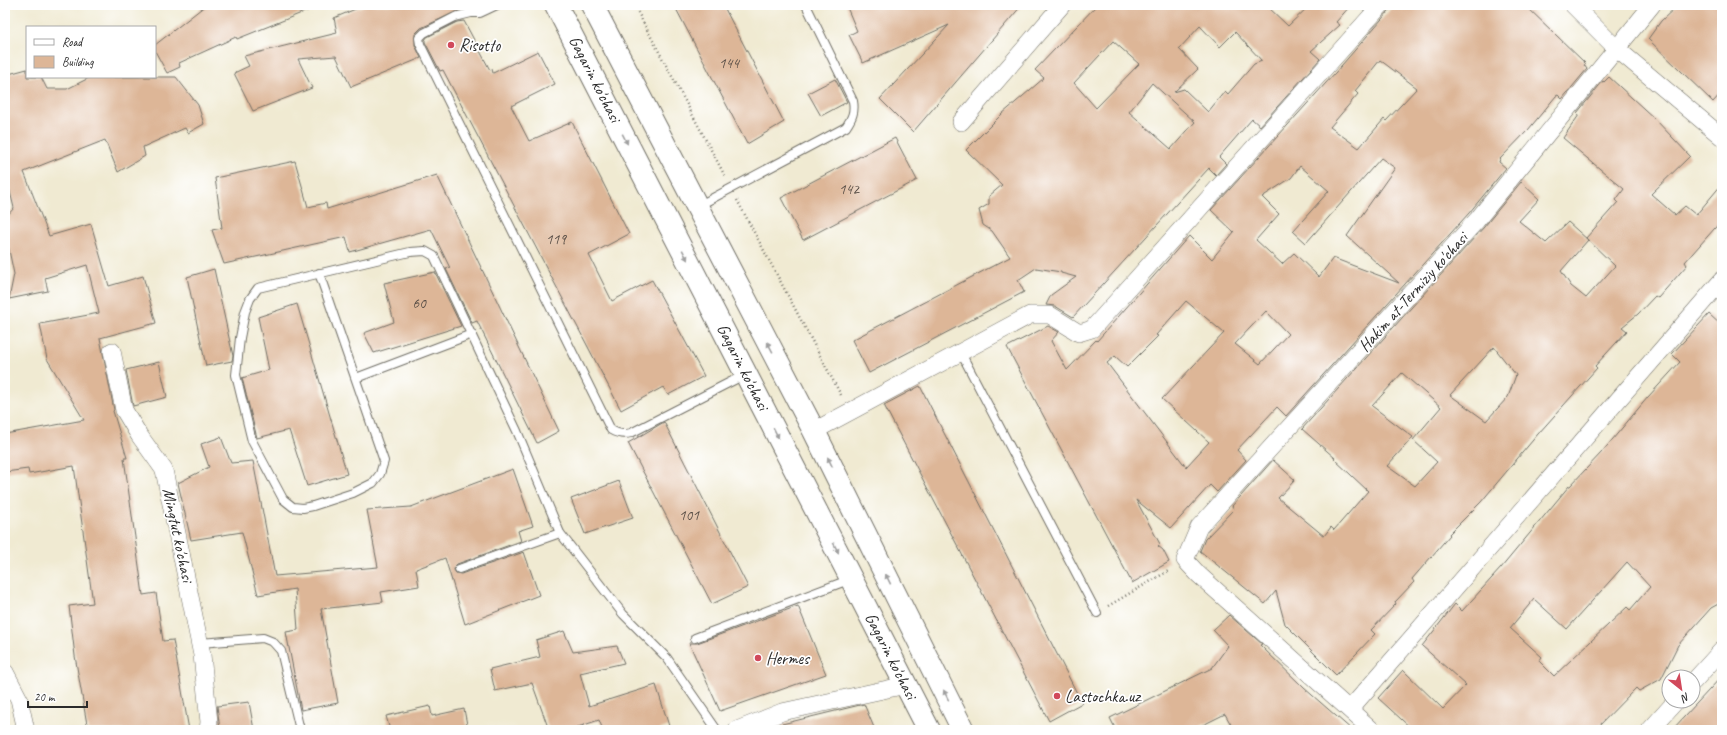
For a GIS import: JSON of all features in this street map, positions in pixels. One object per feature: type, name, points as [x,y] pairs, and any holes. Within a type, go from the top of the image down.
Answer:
[{"type":"main road","name":"Gagarin ko'chasi","points":[[556,5],[929,730]]},
{"type":"main road","name":"Gagarin ko'chasi","points":[[592,5],[814,431],[963,730]]},
{"type":"street","points":[[961,122],[1062,5]]},
{"type":"street","points":[[814,431],[1030,315],[1050,316],[1079,332],[1092,329],[1381,5]]},
{"type":"street","points":[[1573,5],[1617,48],[1722,137]]},
{"type":"street","name":"Hakim at-Termiziy ko'chasi","points":[[1185,560],[1199,527],[1477,220],[1652,5]]},
{"type":"street","points":[[1350,709],[1722,280]]},
{"type":"street","name":"Mingtut ko'chasi","points":[[112,352],[124,410],[139,435],[164,470],[200,643],[209,722],[208,730]]},
{"type":"street","points":[[1185,560],[1199,576],[1372,730]]},
{"type":"street","points":[[1701,673],[1722,650]]},
{"type":"street","points":[[5,672],[18,699],[26,730]]},
{"type":"street","points":[[737,730],[782,712],[906,685]]},
{"type":"street","points":[[1650,730],[1669,709]]},
{"type":"lane","points":[[496,5],[480,13],[471,12],[455,17],[424,32],[419,38],[420,44],[611,430],[616,433],[631,433],[746,374]]},
{"type":"lane","points":[[697,206],[846,127],[850,120],[854,110],[853,101],[806,5]]},
{"type":"lane","points":[[319,273],[384,461],[380,474],[373,483],[353,493],[303,508],[293,507],[283,499],[252,441],[236,375],[240,338],[250,299],[258,288],[319,273],[410,252],[425,251],[434,256],[472,334],[517,431],[560,533],[623,614],[667,658],[717,730]]},
{"type":"lane","points":[[356,378],[472,334]]},
{"type":"lane","points":[[960,353],[1097,613]]},
{"type":"lane","points":[[459,569],[560,533]]},
{"type":"lane","points":[[695,638],[851,579]]},
{"type":"lane","points":[[200,643],[263,638],[273,642],[282,651],[300,730]]},
{"type":"path","points":[[634,5],[849,412]]},
{"type":"path","points":[[1097,613],[1185,560]]},
{"type":"building","points":[[206,5],[319,5],[237,39],[236,37],[179,63],[180,67],[167,73],[156,53],[156,44]]},
{"type":"building","points":[[365,5],[455,5],[458,11],[421,28],[415,34],[415,45],[421,58],[351,87],[336,56],[298,59],[312,88],[253,111],[234,73],[249,66],[244,56],[337,33],[334,18]]},
{"type":"building","points":[[674,5],[723,5],[784,122],[747,144]]},
{"type":"building","points":[[846,5],[1022,5],[913,132],[880,99],[949,25],[863,63],[849,35],[857,31]]},
{"type":"building","points":[[1097,5],[1266,5],[1288,26],[1310,5],[1351,5],[1336,22],[1340,25],[1311,51],[1320,59],[1260,126],[1252,119],[1219,157],[1226,164],[1216,175],[1209,168],[1073,317],[1055,306],[1046,305],[1051,295],[1076,277],[1061,272],[1036,268],[1018,280],[1024,292],[869,373],[852,340],[1010,257],[992,231],[983,225],[979,210],[989,204],[989,196],[1002,185],[966,150],[1002,114],[1044,78],[1035,70]],"holes":[[[1200,26],[1220,47],[1235,32],[1262,61],[1254,64],[1228,94],[1225,91],[1208,112],[1184,89],[1174,92],[1198,69],[1179,49]],[[1113,41],[1139,64],[1096,108],[1074,83]],[[1152,83],[1195,122],[1171,149],[1129,112]]]},
{"type":"building","points":[[1393,5],[1525,5],[1586,64],[1584,65],[1587,69],[1562,99],[1558,95],[1556,96],[1528,130],[1500,159],[1499,162],[1506,168],[1469,213],[1286,416],[1277,407],[1237,450],[1246,460],[1217,492],[1210,485],[1171,528],[1136,500],[1160,544],[1158,546],[1163,550],[1169,562],[1132,583],[1007,347],[1048,326],[1059,332],[1051,341],[1067,370],[1096,340],[1097,341],[1189,236],[1212,259],[1234,232],[1211,210]],"holes":[[[1380,60],[1417,88],[1386,121],[1384,119],[1359,148],[1330,127],[1358,94],[1355,91]],[[1381,158],[1395,168],[1347,236],[1399,283],[1333,258],[1319,277],[1294,253],[1282,264],[1256,240],[1279,214],[1262,197],[1291,178],[1300,166],[1329,191],[1293,231],[1306,243]],[[1186,301],[1224,333],[1162,399],[1209,442],[1186,467],[1107,363],[1115,356],[1127,367],[1158,336],[1156,335]],[[1266,311],[1288,334],[1260,364],[1235,344]]]},
{"type":"building","points":[[1678,5],[1722,5],[1722,92],[1713,102],[1648,39],[1661,21]]},
{"type":"building","points":[[464,21],[493,73],[538,51],[555,84],[511,106],[529,141],[572,122],[629,234],[589,255],[612,301],[652,280],[704,376],[668,395],[663,387],[621,410],[443,70],[440,71],[425,42],[427,37],[457,22]]},
{"type":"building","points":[[26,69],[26,78],[42,78],[47,89],[67,89],[89,78],[176,77],[198,105],[204,124],[188,133],[185,128],[143,147],[145,156],[118,172],[105,140],[24,172],[49,236],[91,224],[109,286],[143,276],[156,323],[100,338],[113,411],[127,458],[124,458],[143,595],[156,593],[163,641],[173,640],[189,730],[88,730],[75,656],[69,606],[93,603],[74,466],[29,474],[28,469],[5,472],[5,434],[84,420],[47,359],[40,324],[99,313],[87,265],[45,278],[48,291],[9,299],[14,274],[5,231],[5,218],[14,208],[5,171],[5,75]]},
{"type":"building","points":[[1609,77],[1655,119],[1690,156],[1651,194],[1675,215],[1685,206],[1696,215],[1722,184],[1722,220],[1685,262],[1687,265],[1658,298],[1655,296],[1638,314],[1622,327],[1627,331],[1595,366],[1597,368],[1538,434],[1481,502],[1449,534],[1450,535],[1412,579],[1414,582],[1395,602],[1396,604],[1371,630],[1375,634],[1336,675],[1285,624],[1276,591],[1265,604],[1200,551],[1205,539],[1234,509],[1232,506],[1273,460],[1295,480],[1278,498],[1324,536],[1331,527],[1334,530],[1368,491],[1334,459],[1335,458],[1302,429],[1484,227],[1521,182],[1539,199],[1519,221],[1546,243],[1568,222],[1588,240],[1561,271],[1571,286],[1586,298],[1615,266],[1586,238],[1618,202],[1616,200],[1624,189],[1563,138],[1579,115],[1577,113],[1603,81],[1604,82]],"holes":[[[1494,347],[1516,375],[1508,397],[1486,421],[1450,395]],[[1402,373],[1441,407],[1413,440],[1437,462],[1415,486],[1387,466],[1413,437],[1372,406]]]},
{"type":"building","points":[[835,79],[847,102],[821,116],[808,93]]},
{"type":"building","points":[[895,138],[917,180],[803,240],[781,198]]},
{"type":"building","points":[[295,161],[308,207],[326,203],[327,209],[437,175],[559,431],[537,443],[477,321],[472,323],[446,269],[450,268],[431,229],[350,252],[346,237],[224,264],[212,230],[222,228],[215,178]]},
{"type":"building","points":[[214,269],[233,356],[232,361],[206,366],[187,277]]},
{"type":"building","points":[[435,272],[461,326],[374,353],[364,333],[394,322],[384,283]]},
{"type":"building","points":[[297,304],[347,474],[307,486],[289,430],[257,438],[242,378],[269,370],[258,317]]},
{"type":"building","points":[[1709,314],[1722,326],[1722,602],[1711,608],[1678,645],[1666,669],[1661,669],[1661,679],[1639,691],[1636,688],[1595,730],[1413,730],[1378,698],[1403,670],[1443,709],[1466,685],[1422,646],[1455,604],[1462,611],[1501,568],[1569,486],[1602,452],[1648,397],[1680,362],[1672,354]],"holes":[[[1627,562],[1650,587],[1630,610],[1627,607],[1554,676],[1539,661],[1542,657],[1510,628],[1534,599],[1567,629]]]},
{"type":"building","points":[[159,362],[167,397],[133,406],[126,370]]},
{"type":"building","points":[[920,386],[1082,703],[1049,721],[884,405]]},
{"type":"building","points":[[664,422],[748,587],[712,604],[628,443]]},
{"type":"building","points":[[221,437],[231,463],[253,461],[275,576],[378,567],[367,510],[411,507],[513,469],[533,526],[518,531],[521,541],[457,564],[454,570],[456,573],[461,574],[524,552],[539,595],[465,624],[445,558],[416,569],[419,586],[381,592],[383,602],[321,609],[338,703],[301,710],[286,632],[298,630],[295,589],[258,595],[242,532],[191,540],[178,483],[209,467],[201,444]]},
{"type":"building","points":[[619,481],[633,518],[585,534],[571,499]]},
{"type":"building","name":"Hermes","points":[[798,606],[826,674],[720,711],[689,643],[697,643]]},
{"type":"building","points":[[1229,615],[1262,644],[1260,645],[1304,688],[1352,730],[1234,730],[1225,714],[1193,730],[1116,730],[1110,718],[1212,668],[1228,646],[1213,630]]},
{"type":"building","points":[[564,631],[573,652],[617,646],[624,663],[580,673],[589,706],[656,685],[669,726],[659,730],[603,730],[599,720],[569,730],[549,730],[532,683],[495,691],[490,669],[540,657],[536,640]]},
{"type":"building","points":[[1722,676],[1722,730],[1672,730],[1691,709],[1701,709],[1701,699]]},
{"type":"building","points":[[249,702],[254,730],[220,730],[217,706]]},
{"type":"building","points":[[864,704],[875,730],[783,730],[782,724]]},
{"type":"building","points":[[430,706],[432,716],[464,709],[468,730],[390,730],[386,716]]},
{"type":"place","name":"Risotto","points":[[451,45]]},
{"type":"place","name":"Hermes","points":[[758,658]]},
{"type":"place","name":"Lastochka.uz","points":[[1057,696]]}]
